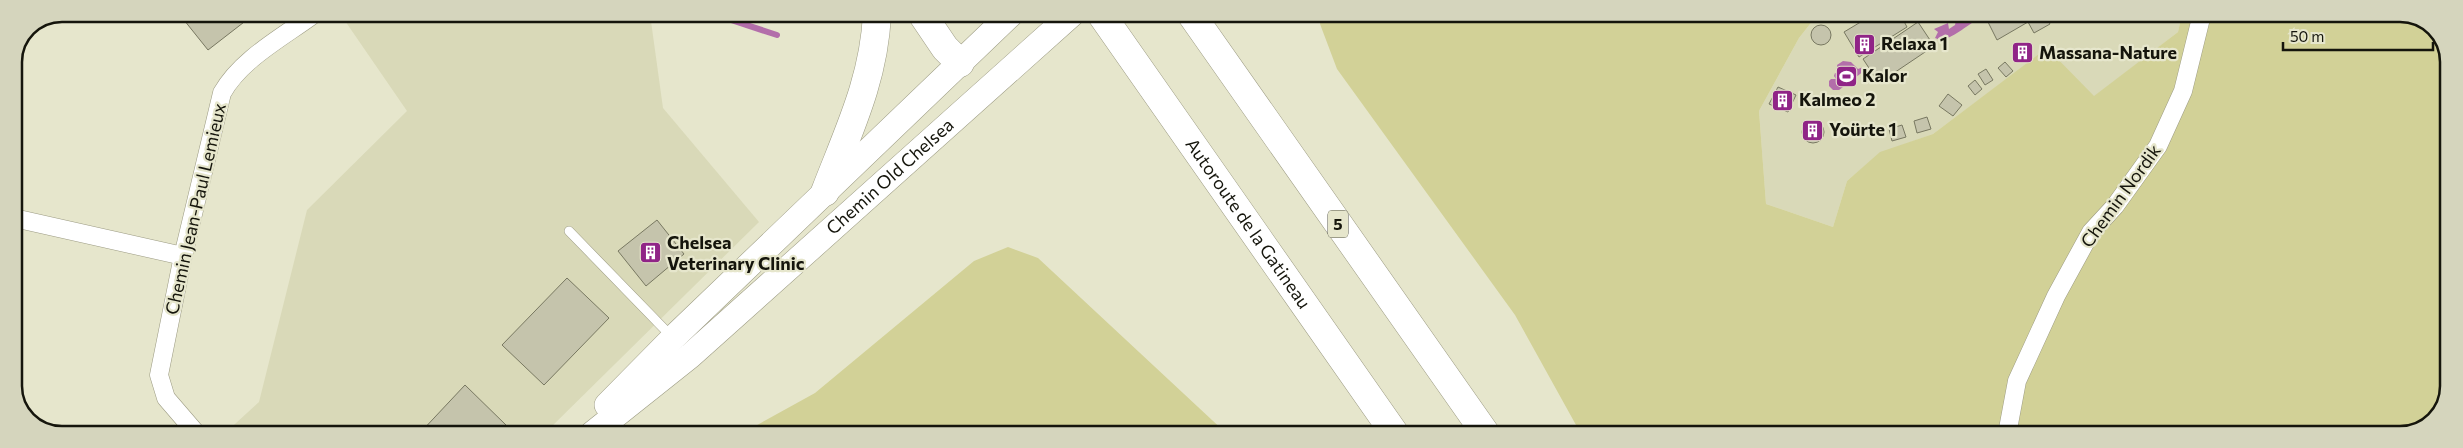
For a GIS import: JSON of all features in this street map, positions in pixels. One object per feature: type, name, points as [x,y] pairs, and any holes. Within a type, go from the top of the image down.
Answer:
[{"type":"highway","points":[[825,192],[864,93],[872,59],[876,22]]},
{"type":"highway","points":[[928,22],[945,48],[960,63]]},
{"type":"highway","name":"Autoroute de la Gatineau","points":[[1107,22],[1389,426]]},
{"type":"highway","name":"5","points":[[1197,22],[1480,426]]},
{"type":"street","name":"Chemin Jean-Paul Lemieux","points":[[189,425],[166,398],[159,375],[183,256],[222,93],[231,78],[242,67],[303,22]]},
{"type":"street","name":"Chemin Old Chelsea","points":[[588,425],[673,338],[1002,22]]},
{"type":"street","name":"Chemin Old Chelsea","points":[[603,425],[690,356],[1063,22]]},
{"type":"street","name":"Chemin Nordik","points":[[2009,426],[2017,382],[2056,296],[2091,232],[2115,206],[2158,146],[2183,91],[2200,23]]},
{"type":"street","points":[[960,63],[980,75],[998,81]]},
{"type":"street","points":[[22,220],[183,256]]},
{"type":"lane","points":[[569,231],[673,338]]},
{"type":"shaded area","points":[[346,22],[651,22],[663,108],[759,222],[553,425],[234,425],[259,402],[307,210],[407,111]]},
{"type":"shaded area","points":[[1811,23],[2180,23],[2178,32],[2094,97],[2047,49],[1933,134],[1880,153],[1847,181],[1833,227],[1766,204],[1759,111],[1799,38]]},
{"type":"shaded area","points":[[1811,23],[1799,38],[1759,111],[1766,204],[1833,227],[1847,181],[1880,152],[1933,134],[2047,48],[2094,96],[2178,32],[2180,23],[2405,23],[2413,25],[2430,36],[2437,47],[2440,60],[2440,390],[2438,398],[2427,415],[2416,422],[2400,426],[1576,426],[1515,315],[1337,69],[1320,24]]},
{"type":"shaded area","points":[[1948,23],[1949,29],[1955,23],[1973,23],[1951,37],[1945,39],[1935,38],[1938,32],[1934,29]]},
{"type":"shaded area","name":"Kalor","points":[[1843,61],[1851,62],[1858,69],[1863,67],[1864,71],[1839,90],[1833,90],[1829,86],[1829,81],[1836,79],[1835,73],[1839,74],[1837,65]]},
{"type":"shaded area","points":[[1008,247],[1038,258],[1218,425],[757,425],[815,393],[974,261]]},
{"type":"building","points":[[186,22],[244,22],[208,50]]},
{"type":"building","name":"Relaxa 1","points":[[1859,23],[1905,23],[1907,27],[1859,57],[1844,32]]},
{"type":"building","points":[[1917,23],[1934,46],[1879,83],[1863,59]]},
{"type":"building","points":[[1988,23],[2027,23],[1997,40]]},
{"type":"building","points":[[2028,23],[2049,23],[2050,24],[2034,33]]},
{"type":"building","points":[[1821,25],[1828,28],[1831,35],[1828,42],[1821,45],[1814,42],[1811,35],[1814,28]]},
{"type":"building","name":"Massana-Nature","points":[[2025,45],[2032,55],[2021,62],[2014,52]]},
{"type":"building","points":[[2005,62],[2013,71],[2006,77],[1998,68]]},
{"type":"building","points":[[1986,69],[1993,80],[1985,85],[1978,74]]},
{"type":"building","points":[[1975,80],[1982,89],[1975,95],[1968,86]]},
{"type":"building","name":"Kalmeo 2","points":[[1778,87],[1796,95],[1788,112],[1769,104]]},
{"type":"building","points":[[1948,94],[1962,105],[1953,116],[1939,106]]},
{"type":"building","points":[[1927,117],[1931,129],[1917,133],[1914,121]]},
{"type":"building","name":"Yoürte 1","points":[[1813,121],[1823,128],[1824,132],[1817,142],[1813,143],[1803,136],[1802,132],[1809,122]]},
{"type":"building","points":[[1902,125],[1906,137],[1892,141],[1889,129]]},
{"type":"building","name":"Chelsea Veterinary Clinic","points":[[657,220],[684,254],[646,286],[618,251]]},
{"type":"building","points":[[567,278],[609,318],[544,385],[502,345]]},
{"type":"building","points":[[465,385],[506,425],[427,425]]},
{"type":"waterway","points":[[738,22],[777,35]]},
{"type":"place","name":"Relaxa 1","points":[[1865,44]]},
{"type":"place","name":"Massana-Nature","points":[[2023,53]]},
{"type":"place","name":"Kalor","points":[[1846,76]]},
{"type":"place","name":"Kalmeo 2","points":[[1783,100]]},
{"type":"place","name":"Yoürte 1","points":[[1813,130]]},
{"type":"place","name":"Chelsea Veterinary Clinic","points":[[651,253]]}]
